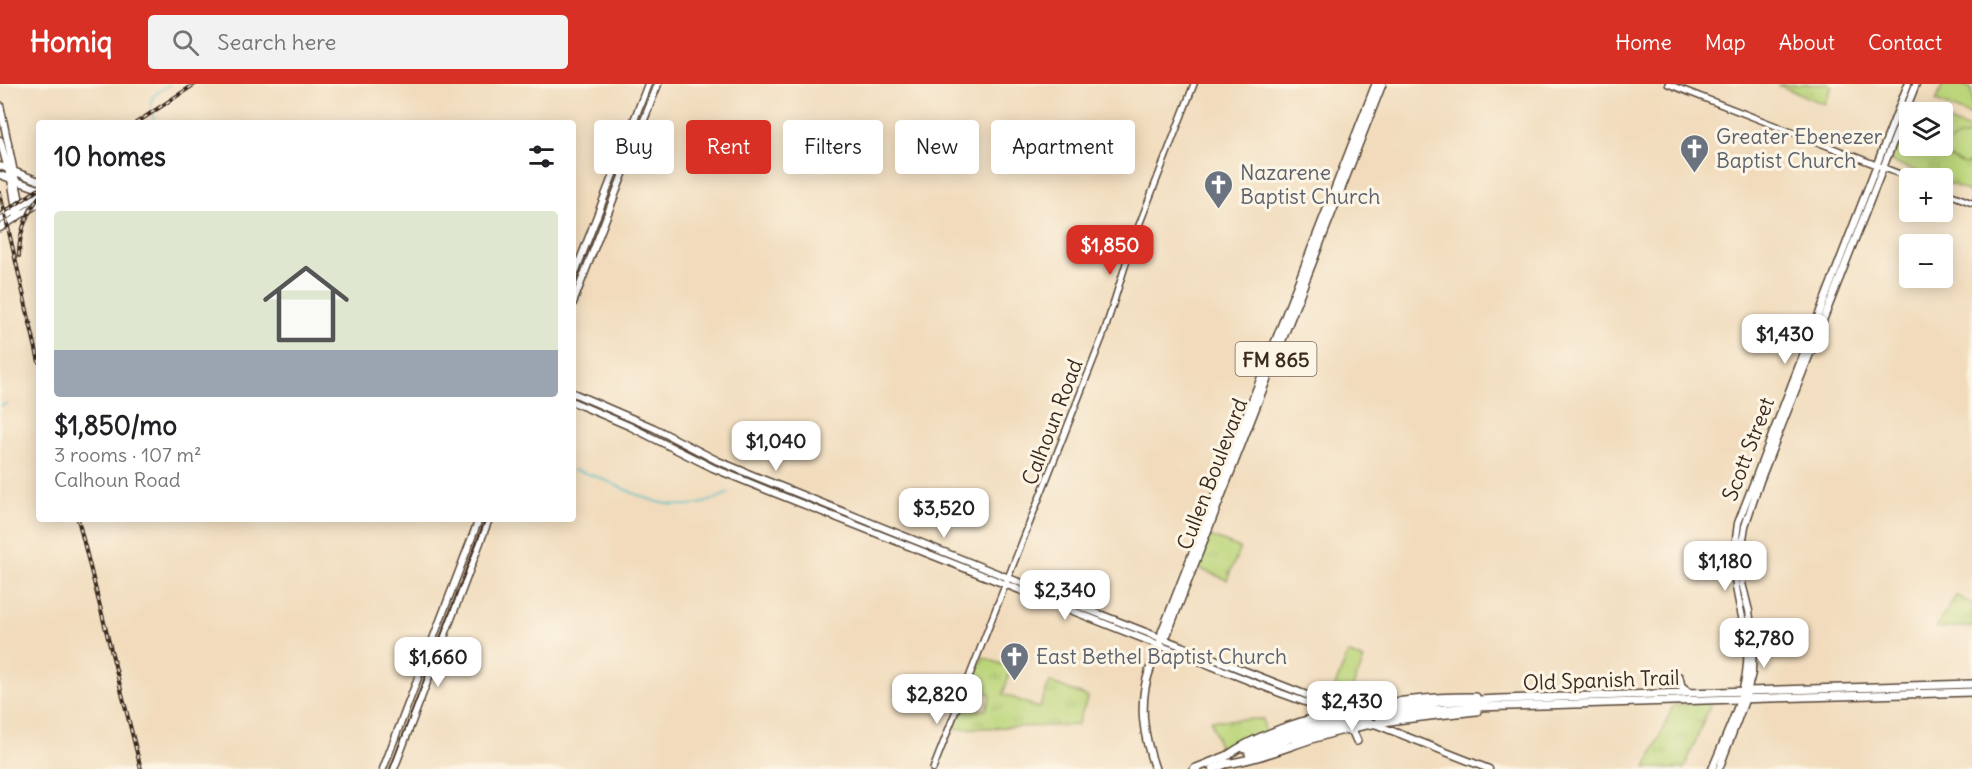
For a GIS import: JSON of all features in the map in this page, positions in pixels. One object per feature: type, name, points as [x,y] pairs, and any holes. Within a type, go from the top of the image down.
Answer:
[{"type":"main road","points":[[576,270],[648,84]]},
{"type":"main road","name":"Cullen Boulevard","points":[[1161,642],[1162,632],[1200,532],[1376,84]]},
{"type":"main road","name":"Cullen Boulevard","points":[[1155,769],[1146,743],[1143,703],[1149,672],[1176,613],[1382,84]]},
{"type":"main road","name":"Scott Street","points":[[1903,102],[1908,84]]},
{"type":"main road","name":"Scott Street","points":[[1906,102],[1916,84]]},
{"type":"main road","points":[[576,290],[656,87]]},
{"type":"main road","points":[[0,105],[19,208],[15,218]]},
{"type":"main road","name":"Scott Street","points":[[1712,769],[1723,749],[1743,696],[1747,663],[1748,627],[1735,578],[1734,551],[1738,523],[1899,116]]},
{"type":"main road","points":[[0,140],[3,168],[13,180]]},
{"type":"main road","points":[[3,168],[36,180]]},
{"type":"main road","points":[[0,175],[36,188]]},
{"type":"main road","points":[[0,220],[36,197]]},
{"type":"main road","points":[[0,228],[36,205]]},
{"type":"main road","points":[[576,394],[665,433],[726,464],[950,554],[1008,582],[1161,642],[1348,711],[1372,723],[1489,769]]},
{"type":"main road","points":[[590,409],[593,401]]},
{"type":"main road","points":[[576,403],[655,437],[731,476],[947,562],[1008,582]]},
{"type":"main road","points":[[383,769],[478,522]]},
{"type":"main road","points":[[394,769],[488,522]]},
{"type":"main road","points":[[947,562],[950,554]]},
{"type":"main road","points":[[1161,642],[1312,704],[1337,717],[1372,723]]},
{"type":"main road","points":[[1679,676],[1683,689],[1692,694]]},
{"type":"main road","name":"Old Spanish Trail","points":[[1567,701],[1620,704],[1743,696],[1971,688]]},
{"type":"main road","points":[[1620,704],[1621,695]]},
{"type":"main road","name":"Old Spanish Trail","points":[[1376,714],[1499,703],[1567,701],[1621,695],[1743,696]]},
{"type":"main road","points":[[1194,769],[1223,761],[1284,734],[1337,717],[1348,711],[1435,697],[1479,697],[1499,703]]},
{"type":"main road","points":[[1223,761],[1238,762],[1347,726],[1499,703]]},
{"type":"main road","points":[[1312,704],[1317,711],[1316,719]]},
{"type":"main road","points":[[1213,769],[1263,736],[1316,719],[1337,717]]},
{"type":"main road","points":[[1347,726],[1357,741]]},
{"type":"main road","name":"Scott Street","points":[[1719,769],[1723,749]]},
{"type":"street","name":"Calhoun Road","points":[[933,769],[1104,333],[1134,238],[1194,84]]},
{"type":"street","points":[[1668,84],[1899,174]]},
{"type":"street","points":[[1953,195],[1972,203]]},
{"type":"green space","points":[[1828,84],[1832,86],[1824,104],[1778,85]]},
{"type":"green space","points":[[1943,84],[1961,84],[1972,89],[1972,116],[1953,108],[1953,102],[1936,101]]},
{"type":"green space","points":[[1953,123],[1972,130],[1972,193],[1953,185],[1953,168],[1909,168],[1890,161],[1899,137],[1899,156],[1953,156]]},
{"type":"green space","points":[[1972,135],[1970,163],[1963,164],[1946,156],[1953,156],[1953,140]]},
{"type":"green space","points":[[1210,536],[1240,548],[1227,580],[1198,568]]},
{"type":"green space","points":[[1956,595],[1972,604],[1972,627],[1936,628]]},
{"type":"green space","points":[[1348,653],[1364,660],[1346,703],[1330,699]]},
{"type":"green space","points":[[983,657],[1011,668],[1003,694],[1039,708],[1050,682],[1088,697],[1077,725],[952,729],[960,710],[986,710],[991,694],[969,686]]},
{"type":"green space","points":[[1711,703],[1684,769],[1646,768],[1673,706]]},
{"type":"green space","points":[[1263,719],[1265,734],[1221,754],[1211,720]]},
{"type":"waterway","points":[[154,120],[152,99],[156,93],[170,84]]},
{"type":"waterway","points":[[0,406],[7,404]]},
{"type":"waterway","points":[[576,471],[664,503],[698,504],[729,493]]},
{"type":"tunnel","points":[[1337,719],[1376,711]]},
{"type":"tunnel","points":[[1346,723],[1377,716]]},
{"type":"tram line","points":[[390,769],[485,522]]},
{"type":"railway","points":[[141,120],[195,84]]},
{"type":"railway","points":[[0,215],[36,191]]},
{"type":"railway","points":[[0,193],[36,349]]},
{"type":"railway","points":[[19,256],[24,225],[36,201]]},
{"type":"railway","points":[[79,522],[141,769]]},
{"type":"place","name":"Greater Ebenezer Baptist Church","points":[[1695,174]]},
{"type":"place","name":"Nazarene Baptist Church","points":[[1219,210]]},
{"type":"place","name":"East Bethel Baptist Church","points":[[1015,682]]}]
